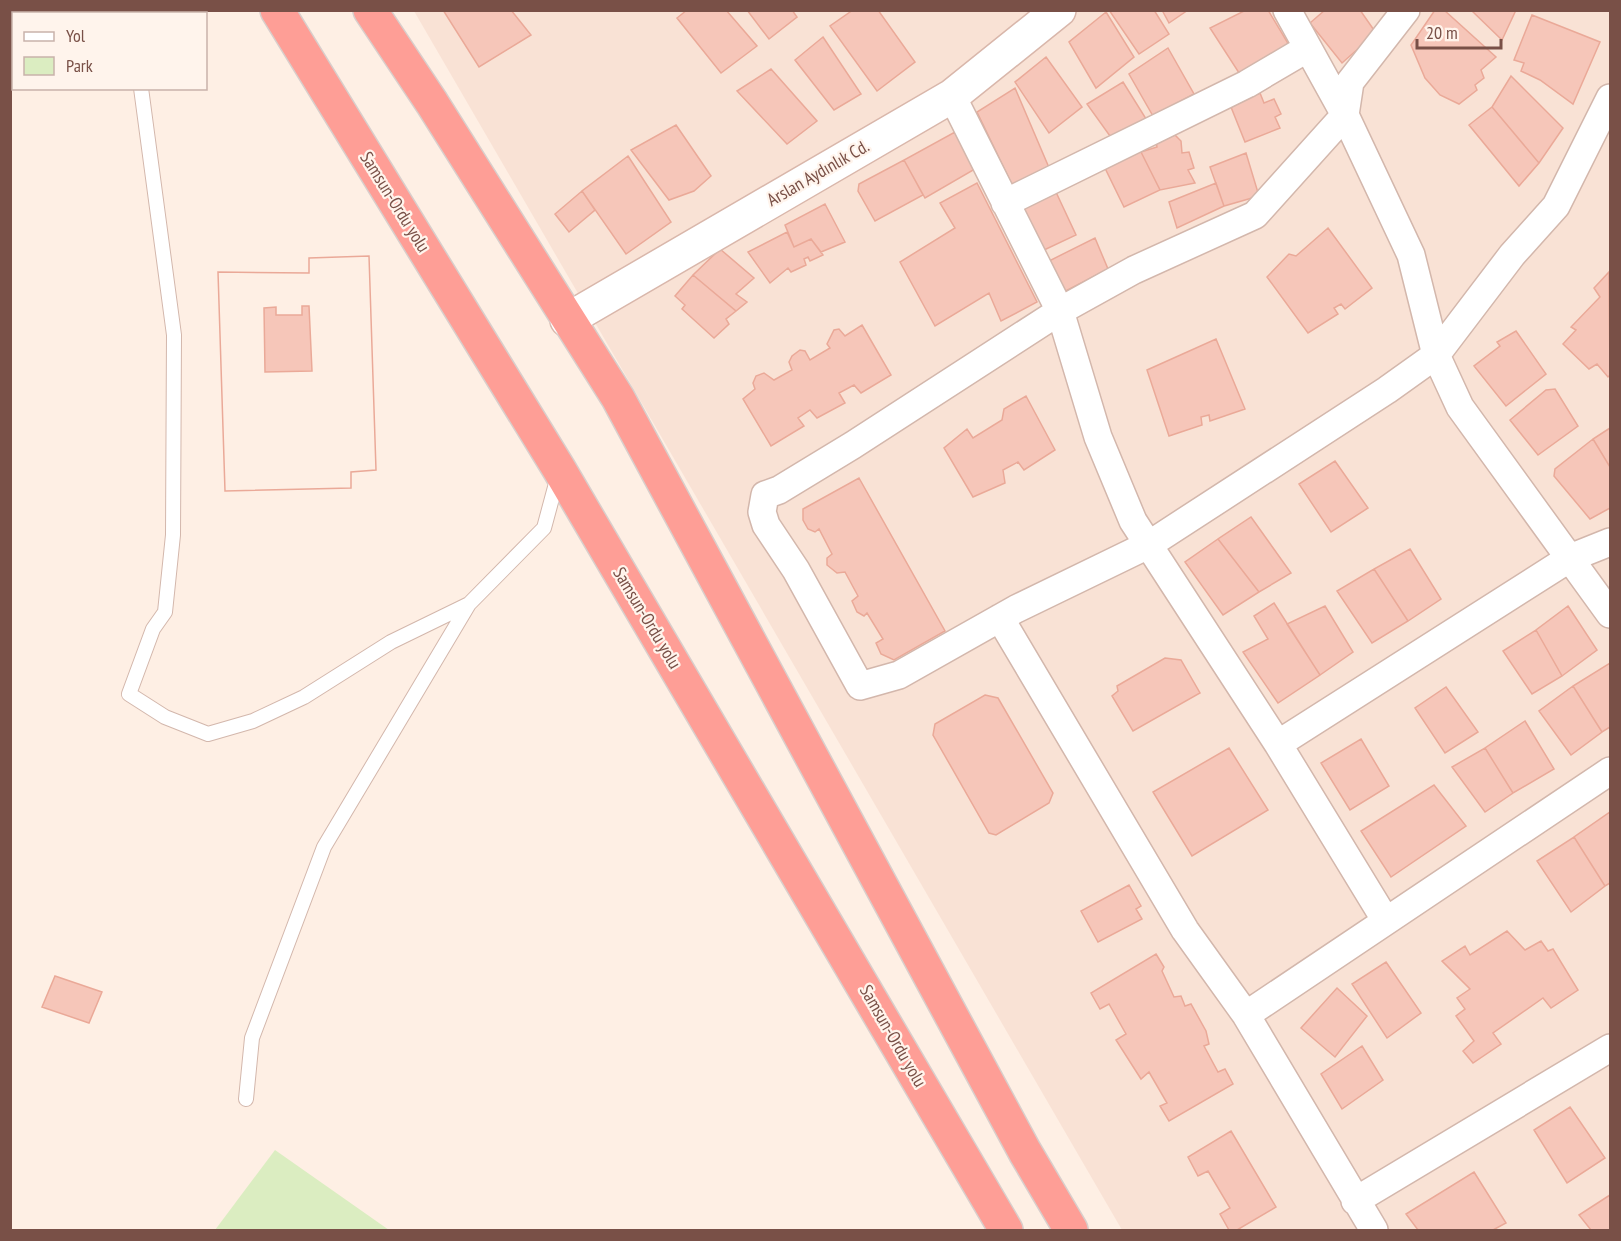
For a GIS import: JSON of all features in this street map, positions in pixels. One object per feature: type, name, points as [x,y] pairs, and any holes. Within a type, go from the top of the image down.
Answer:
[{"type":"highway","name":"Samsun-Ordu yolu","points":[[277,10],[560,470],[1006,1230]]},
{"type":"highway","points":[[370,10],[432,103],[618,398],[1025,1152],[1071,1230]]},
{"type":"street","name":"Arslan Aydınlık Cd.","points":[[567,320],[952,96],[1059,10]]},
{"type":"street","points":[[1287,10],[1345,115],[1411,255],[1436,355],[1460,407],[1611,614]]},
{"type":"street","points":[[1406,10],[1350,82],[1345,115],[1255,216],[1134,270],[1060,311],[853,446],[779,490],[765,495],[762,512],[774,538],[796,570],[860,686],[899,675],[1000,618],[1150,544],[1387,390],[1436,355],[1512,255],[1556,206],[1611,99]]},
{"type":"street","points":[[1005,202],[1247,84],[1308,48]]},
{"type":"street","points":[[952,96],[1060,311],[1098,437],[1133,521],[1278,744],[1386,921]]},
{"type":"street","points":[[1278,744],[1570,558],[1611,542]]},
{"type":"street","points":[[1000,618],[1185,930],[1246,1015],[1374,1230]]},
{"type":"street","points":[[1246,1015],[1611,771]]},
{"type":"street","points":[[1355,1201],[1611,1048]]},
{"type":"lane","points":[[141,90],[174,335],[173,535],[165,612],[153,629],[129,694],[165,717],[208,734],[253,721],[304,697],[391,642],[469,604]]},
{"type":"lane","points":[[246,1099],[252,1038],[324,847],[469,604],[544,528],[560,470]]},
{"type":"shaded area","points":[[414,11],[1610,11],[1610,1230],[1122,1230]]},
{"type":"green space","points":[[275,1150],[389,1230],[215,1230]]},
{"type":"building","points":[[443,10],[511,10],[531,35],[479,67]]},
{"type":"building","points":[[687,10],[726,10],[757,46],[721,73],[677,18]]},
{"type":"building","points":[[747,10],[792,10],[797,17],[769,39]]},
{"type":"building","points":[[853,10],[878,10],[915,62],[877,91],[830,26]]},
{"type":"building","points":[[1109,10],[1154,10],[1169,34],[1139,54]]},
{"type":"building","points":[[1162,10],[1188,10],[1169,23]]},
{"type":"building","points":[[1246,10],[1268,10],[1289,45],[1241,76],[1210,28]]},
{"type":"building","points":[[1325,10],[1360,10],[1376,33],[1342,63],[1310,23]]},
{"type":"building","points":[[1435,10],[1444,10],[1496,57],[1481,70],[1484,78],[1475,85],[1477,90],[1459,104],[1440,95],[1425,78],[1411,45]]},
{"type":"building","points":[[1471,10],[1516,10],[1502,40]]},
{"type":"building","points":[[1106,12],[1134,57],[1096,88],[1069,42]]},
{"type":"building","points":[[1532,15],[1600,42],[1573,104],[1540,80],[1521,71],[1524,63],[1514,60]]},
{"type":"building","points":[[823,37],[861,94],[834,110],[795,60]]},
{"type":"building","points":[[1168,48],[1194,94],[1153,116],[1129,74]]},
{"type":"building","points":[[1046,57],[1082,107],[1049,133],[1015,82]]},
{"type":"building","points":[[771,69],[817,121],[787,144],[737,91]]},
{"type":"building","points":[[1511,76],[1563,128],[1539,163],[1492,107]]},
{"type":"building","points":[[1123,82],[1148,122],[1115,143],[1087,104]]},
{"type":"building","points":[[1015,88],[1050,170],[1015,191],[977,112]]},
{"type":"building","points":[[1260,93],[1264,103],[1274,99],[1281,114],[1275,117],[1280,128],[1245,142],[1231,107]]},
{"type":"building","points":[[1492,107],[1539,163],[1519,186],[1469,125]]},
{"type":"building","points":[[676,125],[711,176],[694,191],[669,200],[631,150]]},
{"type":"building","points":[[955,132],[975,169],[925,198],[904,160]]},
{"type":"building","points":[[1175,135],[1181,141],[1182,153],[1189,152],[1194,168],[1188,170],[1195,183],[1160,190],[1141,152],[1157,147],[1156,141]]},
{"type":"building","points":[[1139,148],[1160,190],[1124,207],[1103,164]]},
{"type":"building","points":[[1246,153],[1259,196],[1224,206],[1210,167]]},
{"type":"building","points":[[628,156],[671,222],[626,254],[582,191]]},
{"type":"building","points":[[904,160],[923,195],[875,221],[858,191],[859,184]]},
{"type":"building","points":[[977,183],[1037,302],[1001,321],[989,293],[935,326],[900,262],[955,228],[940,203]]},
{"type":"building","points":[[1216,183],[1224,206],[1177,228],[1169,202]]},
{"type":"building","points":[[1055,190],[1076,235],[1042,251],[1021,208]]},
{"type":"building","points":[[582,191],[595,210],[569,232],[555,214]]},
{"type":"building","points":[[825,204],[845,242],[821,252],[811,239],[794,247],[785,225]]},
{"type":"building","points":[[1328,228],[1372,288],[1345,309],[1341,304],[1334,308],[1338,314],[1308,333],[1267,277],[1289,254],[1296,256]]},
{"type":"building","points":[[787,232],[794,247],[811,239],[823,255],[810,261],[808,257],[804,259],[806,265],[791,272],[788,268],[770,283],[748,252]]},
{"type":"building","points":[[1095,238],[1108,269],[1060,294],[1045,263]]},
{"type":"building","points":[[720,249],[754,278],[736,294],[747,302],[736,311],[693,275]]},
{"type":"building","points":[[369,256],[376,470],[351,472],[351,488],[225,491],[218,272],[309,273],[309,258]],"holes":[[[302,306],[309,306],[312,371],[265,372],[264,308],[276,307],[276,315],[302,315]]]},
{"type":"building","points":[[369,256],[376,470],[351,472],[351,488],[225,491],[218,272],[309,273],[309,258]]},
{"type":"building","points":[[1609,272],[1610,375],[1608,377],[1597,364],[1589,369],[1563,344],[1576,330],[1571,327],[1600,297],[1594,288]]},
{"type":"building","points":[[693,275],[736,311],[726,319],[729,324],[714,338],[682,309],[685,305],[675,296]]},
{"type":"building","points":[[862,325],[891,375],[861,393],[854,385],[839,393],[845,403],[817,418],[810,410],[798,418],[804,426],[771,446],[743,399],[755,389],[753,383],[756,376],[764,373],[774,380],[792,370],[789,362],[792,356],[800,350],[805,351],[810,360],[830,348],[827,344],[834,330],[839,329],[845,336]]},
{"type":"building","points":[[1516,331],[1546,374],[1506,406],[1474,366],[1500,346],[1497,342]]},
{"type":"building","points":[[1216,339],[1245,409],[1210,421],[1209,415],[1201,417],[1202,425],[1169,436],[1147,370]]},
{"type":"building","points":[[1555,389],[1578,426],[1538,455],[1510,420],[1546,390]]},
{"type":"building","points":[[1026,396],[1055,450],[1024,470],[1018,462],[1003,470],[1005,483],[973,497],[944,448],[967,429],[973,438],[1002,420],[1004,409]]},
{"type":"building","points":[[1610,428],[1610,467],[1593,439]]},
{"type":"building","points":[[1593,439],[1610,467],[1610,508],[1590,519],[1554,476],[1555,469]]},
{"type":"building","points":[[1335,461],[1368,508],[1331,532],[1299,484]]},
{"type":"building","points":[[859,478],[945,631],[894,660],[881,654],[876,643],[883,639],[867,613],[864,616],[857,612],[852,601],[858,596],[845,572],[837,573],[827,565],[827,558],[832,554],[819,529],[815,532],[808,529],[803,520],[803,509]]},
{"type":"building","points":[[1251,517],[1291,573],[1259,592],[1218,539]]},
{"type":"building","points":[[1218,539],[1259,592],[1223,615],[1185,562]]},
{"type":"building","points":[[1410,549],[1441,599],[1408,621],[1374,569]]},
{"type":"building","points":[[1374,569],[1408,621],[1372,643],[1337,591]]},
{"type":"building","points":[[1274,603],[1320,675],[1278,703],[1243,652],[1268,639],[1254,616]]},
{"type":"building","points":[[1325,606],[1353,652],[1320,675],[1287,624]]},
{"type":"building","points":[[1568,606],[1597,650],[1562,676],[1536,630]]},
{"type":"building","points":[[1536,630],[1562,676],[1532,694],[1503,651]]},
{"type":"building","points":[[1165,658],[1181,660],[1200,693],[1133,731],[1112,696],[1118,691],[1117,686]]},
{"type":"building","points":[[1610,663],[1610,727],[1602,732],[1573,686]]},
{"type":"building","points":[[1573,686],[1602,732],[1571,755],[1539,711]]},
{"type":"building","points":[[1446,687],[1478,732],[1445,753],[1415,708]]},
{"type":"building","points":[[985,695],[998,698],[1053,793],[1049,803],[996,835],[989,833],[933,735],[935,724]]},
{"type":"building","points":[[1525,721],[1554,769],[1513,793],[1485,748]]},
{"type":"building","points":[[1361,739],[1389,786],[1350,810],[1321,763]]},
{"type":"building","points":[[1229,748],[1268,810],[1192,856],[1153,792]]},
{"type":"building","points":[[1485,748],[1513,793],[1485,812],[1452,767]]},
{"type":"building","points":[[1434,785],[1466,826],[1391,877],[1361,831]]},
{"type":"building","points":[[1610,812],[1610,883],[1605,886],[1574,837]]},
{"type":"building","points":[[1574,837],[1605,886],[1571,912],[1537,861]]},
{"type":"building","points":[[1129,885],[1141,906],[1136,909],[1142,919],[1098,942],[1081,911]]},
{"type":"building","points":[[1507,931],[1525,950],[1541,941],[1548,951],[1553,949],[1578,990],[1551,1008],[1543,998],[1493,1033],[1501,1044],[1473,1063],[1463,1051],[1474,1041],[1456,1016],[1465,1009],[1457,998],[1470,989],[1442,961],[1465,946],[1470,955]]},
{"type":"building","points":[[1156,954],[1164,967],[1162,971],[1174,997],[1181,996],[1185,1006],[1191,1004],[1206,1031],[1209,1044],[1204,1046],[1218,1072],[1225,1069],[1233,1084],[1169,1121],[1160,1106],[1167,1103],[1149,1072],[1141,1079],[1116,1040],[1126,1034],[1109,1004],[1100,1009],[1091,993]]},
{"type":"building","points":[[1386,962],[1421,1013],[1387,1038],[1352,984]]},
{"type":"building","points":[[55,976],[102,992],[89,1023],[42,1007]]},
{"type":"building","points":[[1337,988],[1367,1016],[1335,1057],[1301,1028]]},
{"type":"building","points":[[1362,1046],[1383,1080],[1342,1109],[1321,1074]]},
{"type":"building","points":[[1570,1107],[1605,1158],[1567,1183],[1534,1130]]},
{"type":"building","points":[[1231,1131],[1276,1207],[1237,1230],[1229,1230],[1220,1214],[1230,1208],[1208,1171],[1198,1176],[1188,1157]]},
{"type":"building","points":[[1474,1172],[1506,1223],[1493,1230],[1418,1230],[1406,1214]]},
{"type":"building","points":[[1610,1195],[1610,1230],[1591,1230],[1579,1215]]}]
